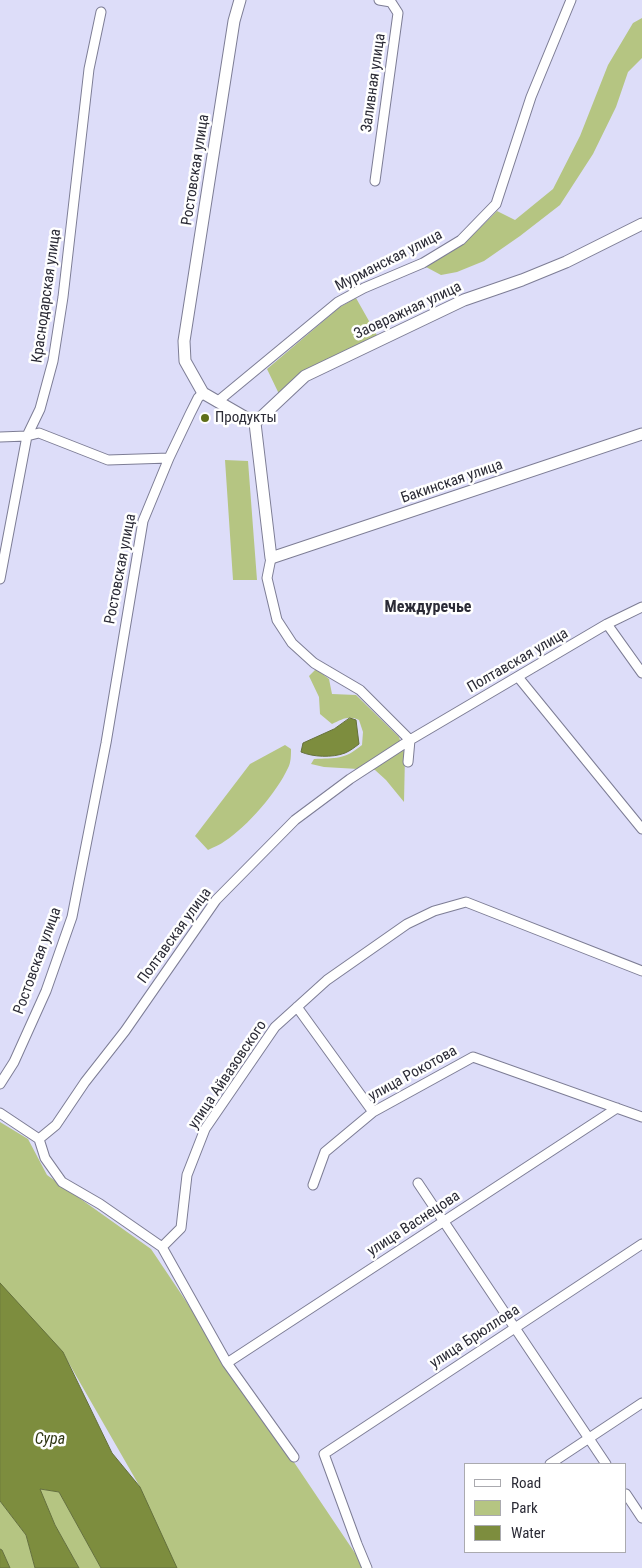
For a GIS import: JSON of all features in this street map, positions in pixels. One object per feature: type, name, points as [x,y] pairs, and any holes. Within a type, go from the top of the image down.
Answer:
[{"type":"street","name":"Ростовская улица","points":[[0,1084],[14,1062],[46,991],[72,917],[106,744],[143,521],[169,458],[198,398],[203,393],[185,361],[184,341],[234,21],[240,0]]},
{"type":"street","name":"Заливная улица","points":[[375,181],[398,13],[391,2],[379,0]]},
{"type":"street","name":"Мурманская улица","points":[[217,402],[338,302],[364,288],[423,263],[461,240],[496,204],[531,97],[571,0]]},
{"type":"street","name":"Краснодарская улица","points":[[0,580],[27,436],[40,410],[53,362],[63,297],[89,69],[101,12]]},
{"type":"street","name":"Заовражная улица","points":[[255,423],[305,376],[464,300],[522,280],[566,262],[642,224]]},
{"type":"street","points":[[203,393],[255,423],[271,558],[267,578],[277,620],[292,642],[314,662],[360,690],[410,740],[408,762]]},
{"type":"street","points":[[0,437],[27,436],[39,433],[108,460],[169,458]]},
{"type":"street","name":"Бакинская улица","points":[[271,558],[642,434]]},
{"type":"street","name":"Полтавская улица","points":[[39,1139],[56,1125],[85,1082],[125,1031],[216,900],[295,820],[350,779],[410,740],[607,624],[642,607]]},
{"type":"street","points":[[607,624],[642,673]]},
{"type":"street","points":[[518,677],[642,829]]},
{"type":"street","name":"улица Айвазовского","points":[[162,1247],[181,1228],[187,1175],[205,1129],[275,1027],[327,980],[407,924],[434,911],[466,902],[642,971]]},
{"type":"street","points":[[297,1007],[373,1112]]},
{"type":"street","name":"улица Рокотова","points":[[313,1184],[325,1152],[373,1112],[473,1056],[642,1117]]},
{"type":"street","name":"улица Васнецова","points":[[227,1363],[617,1108]]},
{"type":"street","points":[[0,1113],[39,1139],[45,1158],[62,1182],[100,1204],[162,1247],[227,1363],[294,1457]]},
{"type":"street","points":[[418,1183],[605,1463]]},
{"type":"street","name":"улица Брюллова","points":[[367,1568],[324,1454],[642,1244]]},
{"type":"street","points":[[552,1463],[642,1403]]},
{"type":"street","points":[[627,1496],[642,1518]]},
{"type":"green space","points":[[642,18],[642,58],[628,72],[616,107],[593,154],[560,205],[484,261],[457,272],[441,275],[426,267],[464,244],[497,211],[515,220],[553,189],[580,136],[608,65],[633,23]]},
{"type":"green space","points":[[356,298],[378,337],[279,394],[267,369],[340,307]]},
{"type":"green space","points":[[225,460],[248,461],[257,580],[233,580]]},
{"type":"green space","points":[[316,669],[329,679],[332,694],[356,695],[399,737],[405,755],[404,802],[375,770],[324,767],[311,764],[314,759],[340,757],[350,753],[362,745],[363,732],[359,720],[342,719],[332,724],[320,714],[319,697],[309,676]]},
{"type":"green space","points":[[285,745],[291,749],[291,759],[277,788],[243,827],[221,844],[208,850],[195,836],[250,764]]},
{"type":"green space","points":[[0,1122],[28,1139],[47,1175],[151,1249],[365,1568],[174,1568],[140,1487],[63,1353],[0,1290]]},
{"type":"green space","points":[[39,1489],[59,1492],[101,1568],[79,1568],[55,1525]]},
{"type":"green space","points":[[0,1501],[26,1535],[35,1568],[10,1568],[0,1549]]},
{"type":"water","points":[[350,718],[356,720],[359,744],[352,749],[340,755],[329,756],[317,756],[301,752],[303,743],[334,729]]},
{"type":"water","name":"Сура","points":[[0,1283],[63,1352],[112,1453],[140,1487],[177,1568],[101,1568],[59,1492],[40,1489],[55,1525],[79,1568],[35,1568],[26,1535],[0,1501]]},
{"type":"water","points":[[0,1549],[2,1550],[10,1568],[0,1568]]},
{"type":"place","name":"Продукты","points":[[205,418]]},
{"type":"district","name":"Междуречье","points":[[428,608]]}]
